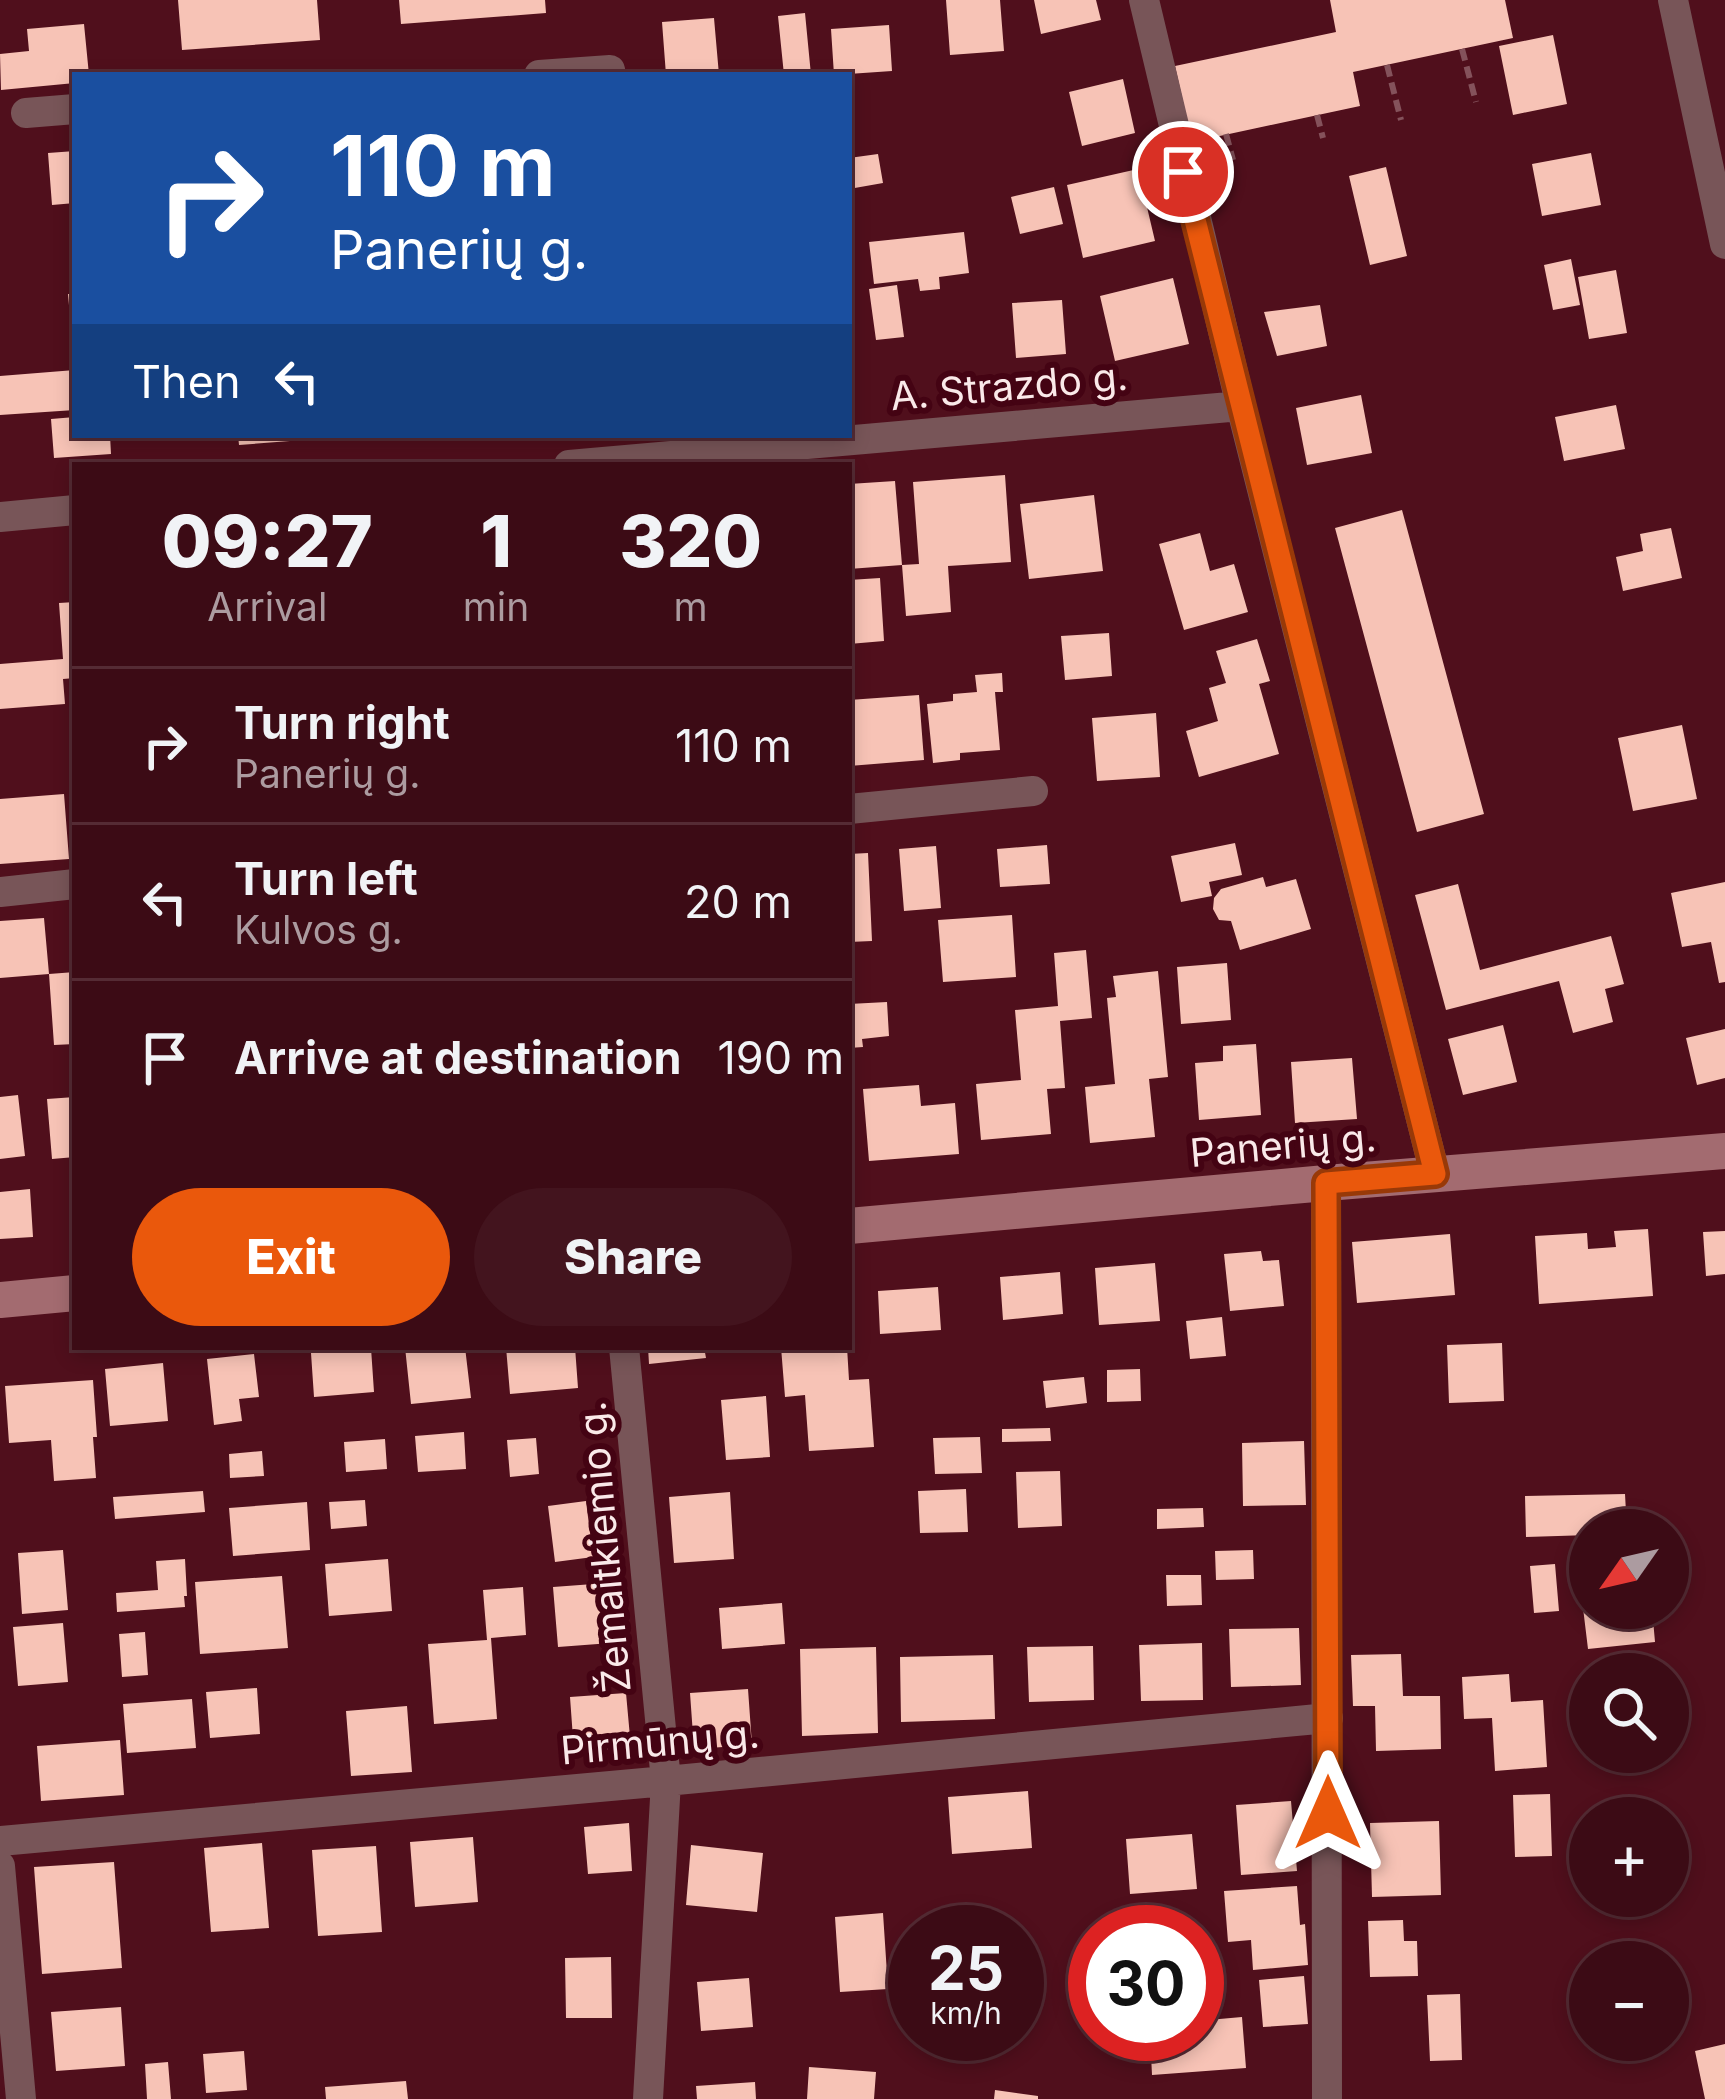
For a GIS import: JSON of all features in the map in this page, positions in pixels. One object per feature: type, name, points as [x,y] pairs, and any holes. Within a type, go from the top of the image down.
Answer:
[{"type":"main road","name":"Panerių g.","points":[[852,1226],[1725,1151]]},
{"type":"main road","points":[[0,1300],[72,1293]]},
{"type":"street","points":[[1144,0],[1435,1174]]},
{"type":"street","points":[[1673,0],[1711,114],[1725,244]]},
{"type":"street","points":[[582,72],[610,72]]},
{"type":"street","points":[[26,113],[72,109]]},
{"type":"street","name":"A. Strazdo g.","points":[[852,432],[1241,406]]},
{"type":"street","name":"A. Strazdo g.","points":[[582,462],[650,446],[768,438]]},
{"type":"street","points":[[0,517],[72,510]]},
{"type":"street","points":[[852,808],[1033,791]]},
{"type":"street","points":[[0,892],[72,884]]},
{"type":"street","points":[[1326,1183],[1327,2099]]},
{"type":"street","name":"Žemaitkiemio g.","points":[[624,1350],[666,1781],[648,2099]]},
{"type":"street","name":"Pirmūnų g.","points":[[0,1841],[1328,1718]]},
{"type":"street","points":[[0,1867],[21,2099]]},
{"type":"path","points":[[1462,49],[1476,102]]},
{"type":"path","points":[[1387,65],[1401,120]]},
{"type":"path","points":[[1317,116],[1323,138]]},
{"type":"path","points":[[1226,134],[1233,160]]},
{"type":"building","points":[[178,0],[317,0],[320,40],[182,50]]},
{"type":"building","points":[[399,0],[545,0],[546,13],[401,24]]},
{"type":"building","points":[[946,0],[1000,0],[1004,51],[950,55]]},
{"type":"building","points":[[1034,0],[1096,0],[1101,20],[1041,34]]},
{"type":"building","points":[[1330,0],[1505,0],[1513,38],[1353,72],[1360,106],[1192,142],[1175,66],[1336,32]]},
{"type":"building","points":[[805,13],[811,72],[784,72],[778,16]]},
{"type":"building","points":[[714,18],[719,72],[666,72],[662,22]]},
{"type":"building","points":[[84,24],[89,72],[72,72],[72,83],[1,90],[0,54],[29,51],[27,29]]},
{"type":"building","points":[[889,25],[892,71],[834,72],[831,29]]},
{"type":"building","points":[[1553,35],[1567,104],[1513,115],[1499,46]]},
{"type":"building","points":[[1123,79],[1135,133],[1082,146],[1069,92]]},
{"type":"building","points":[[72,151],[72,203],[52,205],[48,153]]},
{"type":"building","points":[[1591,153],[1601,205],[1542,216],[1532,164]]},
{"type":"building","points":[[878,154],[883,183],[852,188],[852,158]]},
{"type":"building","points":[[1386,167],[1407,256],[1370,265],[1349,176]]},
{"type":"building","points":[[1138,169],[1155,241],[1083,258],[1067,185]]},
{"type":"building","points":[[1054,187],[1063,224],[1020,234],[1011,197]]},
{"type":"building","points":[[964,232],[969,273],[939,277],[940,289],[920,291],[918,279],[874,284],[869,242]]},
{"type":"building","points":[[1571,259],[1580,305],[1553,310],[1544,265]]},
{"type":"building","points":[[1616,270],[1627,333],[1589,339],[1578,277]]},
{"type":"building","points":[[1173,278],[1189,344],[1115,361],[1100,296]]},
{"type":"building","points":[[897,285],[904,337],[876,340],[869,289]]},
{"type":"building","points":[[1062,300],[1066,354],[1016,358],[1012,303]]},
{"type":"building","points":[[1320,305],[1327,346],[1277,356],[1264,312]]},
{"type":"building","points":[[72,370],[72,410],[0,415],[0,376]]},
{"type":"building","points":[[1361,395],[1372,453],[1307,465],[1296,408]]},
{"type":"building","points":[[1616,405],[1625,449],[1564,461],[1555,417]]},
{"type":"building","points":[[72,417],[72,438],[110,438],[111,454],[54,458],[51,419]]},
{"type":"building","points":[[238,438],[329,438],[239,445]]},
{"type":"building","points":[[1005,475],[1011,562],[948,566],[951,612],[906,616],[902,565],[919,564],[913,482]]},
{"type":"building","points":[[895,481],[902,565],[852,569],[852,484]]},
{"type":"building","points":[[1094,495],[1103,571],[1029,579],[1020,504]]},
{"type":"building","points":[[1402,510],[1484,814],[1417,832],[1335,528]]},
{"type":"building","points":[[1671,528],[1682,578],[1623,591],[1616,557],[1643,551],[1640,534]]},
{"type":"building","points":[[1200,533],[1210,571],[1234,564],[1248,612],[1184,630],[1159,544]]},
{"type":"building","points":[[880,578],[884,641],[852,644],[852,580]]},
{"type":"building","points":[[72,602],[72,678],[63,679],[65,704],[0,709],[0,664],[63,659],[59,603]]},
{"type":"building","points":[[1109,633],[1112,676],[1065,680],[1061,636]]},
{"type":"building","points":[[1257,639],[1270,681],[1259,684],[1279,754],[1199,777],[1186,731],[1218,721],[1209,688],[1226,683],[1216,651]]},
{"type":"building","points":[[1002,673],[1003,692],[995,692],[1000,750],[960,753],[960,760],[933,763],[927,704],[953,701],[953,694],[977,692],[975,675]]},
{"type":"building","points":[[919,695],[924,760],[852,766],[852,700]]},
{"type":"building","points":[[1156,713],[1160,777],[1097,781],[1092,718]]},
{"type":"building","points":[[1682,725],[1697,799],[1633,811],[1618,738]]},
{"type":"building","points":[[64,794],[69,859],[0,864],[0,799]]},
{"type":"building","points":[[1235,843],[1242,875],[1209,882],[1212,896],[1181,902],[1171,856]]},
{"type":"building","points":[[1047,845],[1050,884],[1000,887],[997,849]]},
{"type":"building","points":[[936,846],[941,908],[904,911],[899,849]]},
{"type":"building","points":[[868,853],[872,941],[852,942],[852,854]]},
{"type":"building","points":[[1263,877],[1266,887],[1296,879],[1311,929],[1240,950],[1231,921],[1219,920],[1213,909],[1214,898],[1221,889]]},
{"type":"building","points":[[1725,882],[1725,982],[1719,983],[1711,942],[1682,947],[1671,893]]},
{"type":"building","points":[[1458,884],[1480,970],[1611,936],[1624,984],[1605,989],[1613,1022],[1573,1033],[1559,981],[1446,1010],[1415,895]]},
{"type":"building","points":[[1012,915],[1016,977],[943,982],[938,920]]},
{"type":"building","points":[[44,918],[49,974],[0,978],[0,921]]},
{"type":"building","points":[[1086,950],[1092,1018],[1060,1021],[1065,1088],[1047,1089],[1051,1134],[981,1140],[976,1084],[1021,1080],[1015,1010],[1058,1006],[1054,953]]},
{"type":"building","points":[[1227,963],[1231,1020],[1181,1024],[1177,967]]},
{"type":"building","points":[[1158,971],[1168,1077],[1149,1079],[1155,1137],[1090,1143],[1085,1087],[1115,1084],[1107,998],[1116,997],[1113,976]]},
{"type":"building","points":[[72,972],[72,1044],[54,1045],[49,974]]},
{"type":"building","points":[[887,1002],[889,1036],[862,1039],[863,1047],[852,1048],[852,1004]]},
{"type":"building","points":[[1503,1025],[1517,1082],[1463,1095],[1448,1039]]},
{"type":"building","points":[[1725,1029],[1725,1078],[1697,1085],[1686,1038]]},
{"type":"building","points":[[1256,1044],[1261,1115],[1199,1120],[1195,1063],[1223,1061],[1223,1046]]},
{"type":"building","points":[[1352,1058],[1357,1119],[1295,1123],[1291,1062]]},
{"type":"building","points":[[919,1085],[921,1106],[955,1103],[959,1154],[869,1161],[863,1089]]},
{"type":"building","points":[[18,1095],[25,1156],[0,1159],[0,1097]]},
{"type":"building","points":[[72,1097],[72,1157],[52,1159],[47,1099]]},
{"type":"building","points":[[30,1189],[33,1237],[0,1239],[0,1192]]},
{"type":"building","points":[[1648,1229],[1653,1296],[1539,1304],[1535,1236],[1587,1233],[1588,1249],[1616,1247],[1614,1231]]},
{"type":"building","points":[[1725,1231],[1725,1274],[1706,1276],[1703,1232]]},
{"type":"building","points":[[1450,1234],[1455,1295],[1357,1303],[1352,1242]]},
{"type":"building","points":[[1261,1251],[1263,1261],[1279,1260],[1284,1306],[1230,1311],[1224,1254]]},
{"type":"building","points":[[1155,1263],[1160,1321],[1099,1325],[1095,1268]]},
{"type":"building","points":[[1060,1272],[1063,1314],[1003,1320],[1000,1277]]},
{"type":"building","points":[[938,1287],[941,1330],[880,1334],[878,1291]]},
{"type":"building","points":[[1222,1317],[1226,1356],[1190,1359],[1186,1321]]},
{"type":"building","points":[[1502,1343],[1504,1401],[1449,1403],[1447,1345]]},
{"type":"building","points":[[371,1350],[374,1392],[314,1397],[311,1353]]},
{"type":"building","points":[[405,1350],[465,1350],[471,1398],[411,1404]]},
{"type":"building","points":[[506,1350],[575,1350],[578,1388],[510,1394]]},
{"type":"building","points":[[648,1350],[705,1350],[706,1358],[649,1364]]},
{"type":"building","points":[[781,1350],[847,1350],[849,1380],[869,1379],[874,1447],[809,1451],[805,1395],[785,1397]]},
{"type":"building","points":[[254,1354],[259,1397],[239,1399],[242,1421],[214,1425],[207,1359]]},
{"type":"building","points":[[163,1363],[168,1421],[110,1426],[105,1369]]},
{"type":"building","points":[[1140,1369],[1141,1401],[1107,1402],[1107,1370]]},
{"type":"building","points":[[1084,1377],[1087,1403],[1046,1408],[1043,1381]]},
{"type":"building","points":[[93,1380],[96,1478],[54,1481],[51,1440],[9,1443],[5,1386]]},
{"type":"building","points":[[766,1396],[770,1457],[726,1460],[721,1400]]},
{"type":"building","points":[[1050,1428],[1051,1441],[1002,1442],[1002,1429]]},
{"type":"building","points":[[464,1432],[466,1469],[418,1472],[415,1436]]},
{"type":"building","points":[[980,1437],[982,1473],[935,1474],[933,1438]]},
{"type":"building","points":[[536,1438],[539,1474],[510,1477],[507,1440]]},
{"type":"building","points":[[385,1439],[387,1469],[346,1472],[344,1442]]},
{"type":"building","points":[[1304,1441],[1306,1505],[1243,1506],[1242,1443]]},
{"type":"building","points":[[262,1451],[264,1476],[230,1478],[229,1454]]},
{"type":"building","points":[[1060,1471],[1062,1526],[1018,1528],[1016,1472]]},
{"type":"building","points":[[966,1489],[968,1532],[920,1533],[918,1491]]},
{"type":"building","points":[[203,1491],[205,1512],[115,1519],[113,1497]]},
{"type":"building","points":[[730,1492],[734,1559],[674,1563],[669,1497]]},
{"type":"building","points":[[1625,1494],[1626,1509],[1569,1509],[1569,1536],[1526,1537],[1525,1496]]},
{"type":"building","points":[[365,1500],[367,1526],[331,1529],[329,1502]]},
{"type":"building","points":[[586,1501],[593,1557],[555,1562],[548,1506]]},
{"type":"building","points":[[307,1502],[310,1550],[233,1556],[229,1508]]},
{"type":"building","points":[[1203,1508],[1204,1527],[1157,1529],[1157,1509]]},
{"type":"building","points":[[63,1550],[68,1610],[22,1614],[18,1553]]},
{"type":"building","points":[[1253,1550],[1254,1579],[1216,1580],[1215,1551]]},
{"type":"building","points":[[185,1559],[185,1607],[117,1612],[116,1593],[158,1590],[156,1561]]},
{"type":"building","points":[[388,1559],[392,1611],[329,1616],[325,1564]]},
{"type":"building","points":[[1555,1564],[1559,1611],[1534,1613],[1530,1566]]},
{"type":"building","points":[[1166,1575],[1201,1575],[1202,1605],[1167,1606]]},
{"type":"building","points":[[282,1576],[288,1648],[200,1654],[195,1582]]},
{"type":"building","points":[[607,1583],[611,1643],[558,1647],[553,1587]]},
{"type":"building","points":[[523,1587],[526,1635],[491,1638],[497,1719],[434,1724],[428,1644],[487,1640],[483,1590]]},
{"type":"building","points":[[782,1603],[785,1644],[722,1649],[719,1608]]},
{"type":"building","points":[[63,1623],[68,1682],[18,1686],[13,1627]]},
{"type":"building","points":[[1299,1628],[1301,1685],[1231,1687],[1229,1629]]},
{"type":"building","points":[[1586,1629],[1654,1629],[1655,1642],[1588,1649]]},
{"type":"building","points":[[145,1632],[148,1675],[122,1677],[119,1634]]},
{"type":"building","points":[[1202,1643],[1203,1700],[1141,1701],[1139,1645]]},
{"type":"building","points":[[1093,1646],[1094,1700],[1029,1702],[1027,1647]]},
{"type":"building","points":[[876,1647],[878,1733],[802,1736],[800,1649]]},
{"type":"building","points":[[1401,1654],[1403,1696],[1440,1696],[1441,1749],[1376,1751],[1375,1706],[1353,1706],[1351,1655]]},
{"type":"building","points":[[993,1655],[995,1719],[901,1722],[900,1657]]},
{"type":"building","points":[[1509,1674],[1511,1702],[1543,1700],[1547,1767],[1495,1771],[1492,1718],[1464,1719],[1462,1677]]},
{"type":"building","points":[[257,1688],[260,1734],[210,1738],[206,1692]]},
{"type":"building","points":[[748,1689],[752,1745],[694,1749],[690,1693]]},
{"type":"building","points":[[626,1693],[631,1748],[574,1752],[570,1697]]},
{"type":"building","points":[[192,1699],[196,1748],[127,1753],[123,1704]]},
{"type":"building","points":[[407,1706],[412,1772],[351,1776],[346,1711]]},
{"type":"building","points":[[120,1740],[124,1795],[41,1801],[37,1746]]},
{"type":"building","points":[[1028,1791],[1032,1848],[952,1854],[948,1797]]},
{"type":"building","points":[[1550,1794],[1552,1856],[1515,1857],[1513,1795]]},
{"type":"building","points":[[1291,1801],[1297,1871],[1241,1875],[1236,1805]]},
{"type":"building","points":[[1439,1821],[1441,1895],[1372,1897],[1370,1823]]},
{"type":"building","points":[[629,1823],[632,1871],[588,1874],[584,1827]]},
{"type":"building","points":[[1192,1834],[1197,1889],[1130,1894],[1126,1839]]},
{"type":"building","points":[[473,1837],[478,1902],[415,1907],[410,1842]]},
{"type":"building","points":[[262,1843],[269,1928],[211,1932],[204,1848]]},
{"type":"building","points":[[691,1845],[763,1853],[757,1912],[686,1905]]},
{"type":"building","points":[[376,1846],[382,1932],[318,1936],[312,1850]]},
{"type":"building","points":[[114,1862],[122,1968],[42,1974],[34,1867]]},
{"type":"building","points":[[1297,1886],[1308,1965],[1253,1970],[1251,1940],[1228,1942],[1224,1891]]},
{"type":"building","points":[[883,1913],[888,1989],[840,1992],[835,1917]]},
{"type":"building","points":[[1403,1920],[1404,1941],[1417,1941],[1418,1976],[1370,1977],[1368,1921]]},
{"type":"building","points":[[611,1957],[612,2018],[566,2018],[565,1958]]},
{"type":"building","points":[[1304,1976],[1308,2024],[1263,2027],[1259,1980]]},
{"type":"building","points":[[749,1978],[753,2027],[701,2031],[697,1982]]},
{"type":"building","points":[[1460,1994],[1462,2060],[1430,2061],[1427,1995]]},
{"type":"building","points":[[121,2007],[125,2066],[56,2071],[51,2012]]},
{"type":"building","points":[[1242,2017],[1246,2068],[1152,2075],[1151,2061],[1224,2061],[1224,2019]]},
{"type":"building","points":[[1725,2044],[1725,2099],[1705,2099],[1695,2051]]},
{"type":"building","points":[[244,2051],[247,2090],[206,2093],[203,2054]]},
{"type":"building","points":[[168,2062],[171,2099],[147,2099],[145,2064]]},
{"type":"building","points":[[809,2067],[876,2072],[874,2099],[807,2099]]},
{"type":"building","points":[[406,2081],[408,2099],[326,2099],[325,2087]]},
{"type":"building","points":[[755,2082],[756,2099],[697,2099],[696,2086]]},
{"type":"building","points":[[995,2090],[1038,2096],[1038,2099],[994,2099]]},
{"type":"route","points":[[1183,172],[1435,1174],[1326,1183],[1328,1813]]}]
